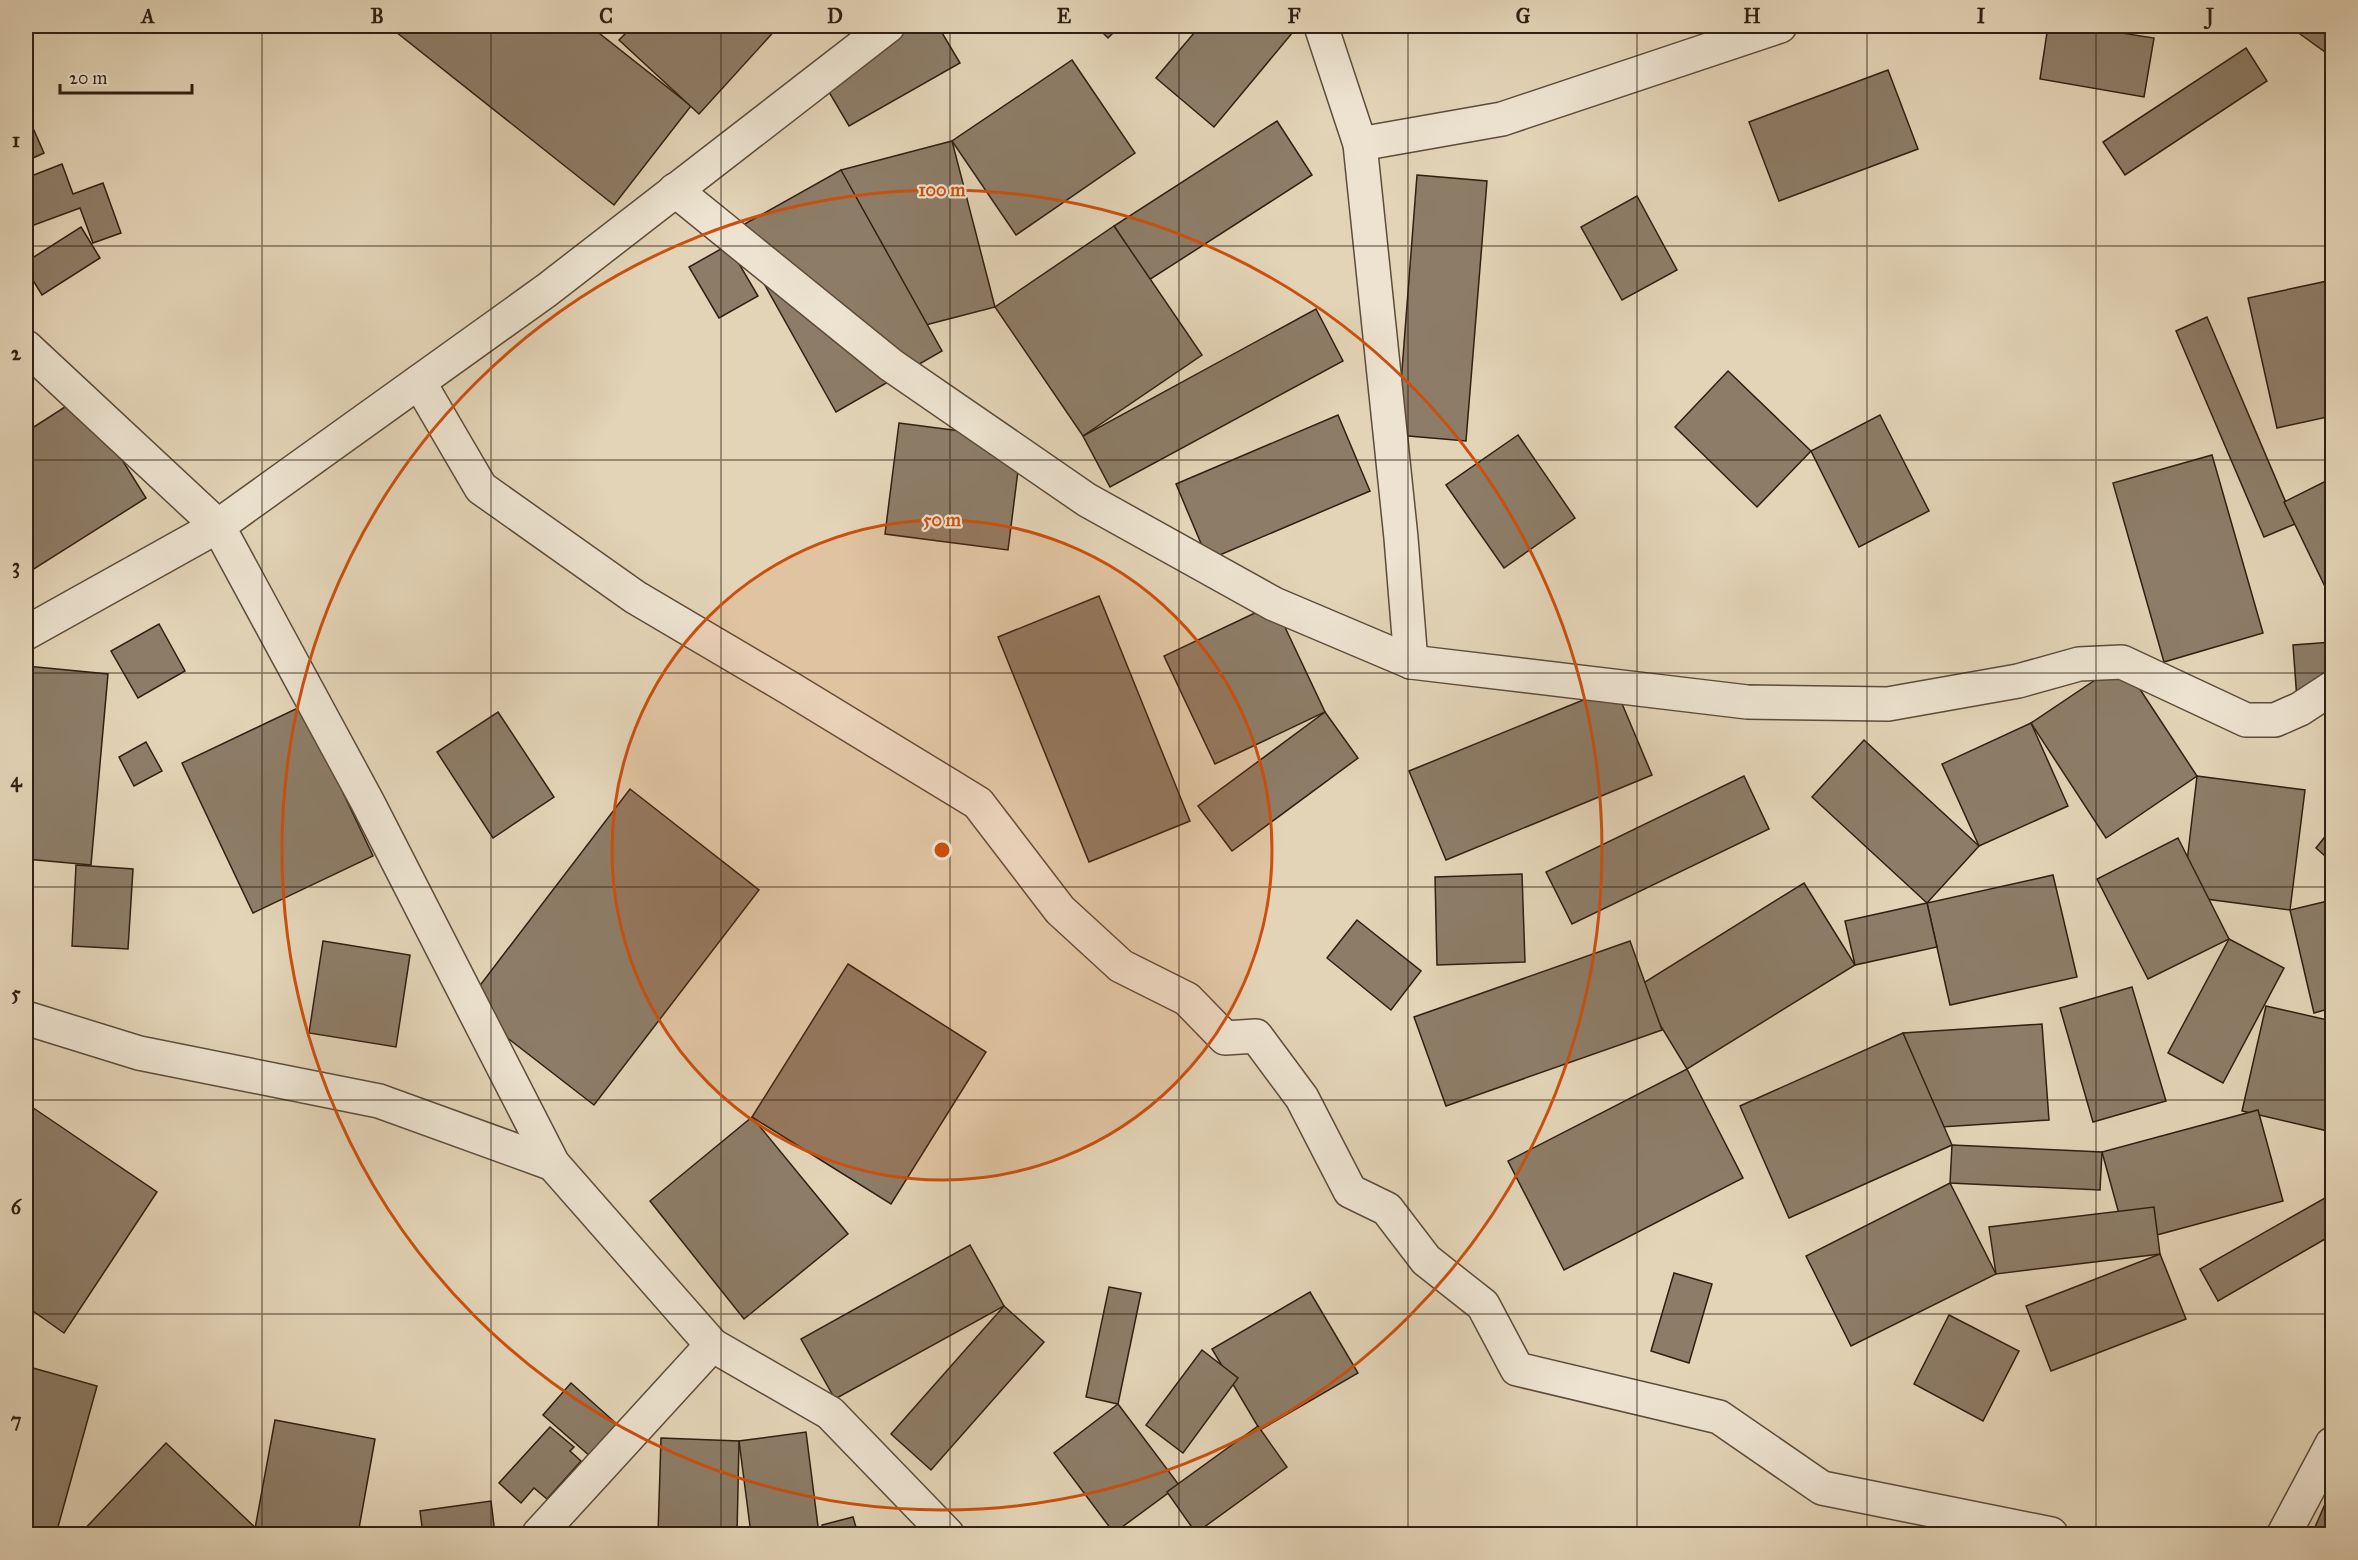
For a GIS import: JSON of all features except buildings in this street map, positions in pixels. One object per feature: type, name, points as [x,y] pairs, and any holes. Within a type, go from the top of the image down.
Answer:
[{"type":"street","points":[[26,633],[218,526],[547,290],[888,26]]},
{"type":"street","points":[[1321,26],[1360,144],[1401,538],[1411,662]]},
{"type":"street","points":[[1360,144],[1503,119],[1780,26]]},
{"type":"street","points":[[675,190],[891,365],[1087,500],[1274,604],[1411,662],[1747,702],[1888,704],[2018,681],[2079,664],[2122,662],[2246,720],[2275,720],[2300,710],[2332,688]]},
{"type":"street","points":[[26,347],[218,526],[367,801],[553,1164],[712,1346],[830,1413],[947,1534]]},
{"type":"street","points":[[419,382],[481,488],[635,597],[978,803],[1060,910],[1121,966],[1186,999],[1225,1038],[1256,1036],[1302,1098],[1350,1191],[1387,1209],[1426,1260],[1483,1305],[1517,1369],[1719,1417],[1822,1488],[2051,1534]]},
{"type":"street","points":[[26,1018],[139,1053],[379,1101],[553,1164]]},
{"type":"street","points":[[539,1534],[712,1346]]},
{"type":"street","points":[[2284,1534],[2332,1444]]}]
